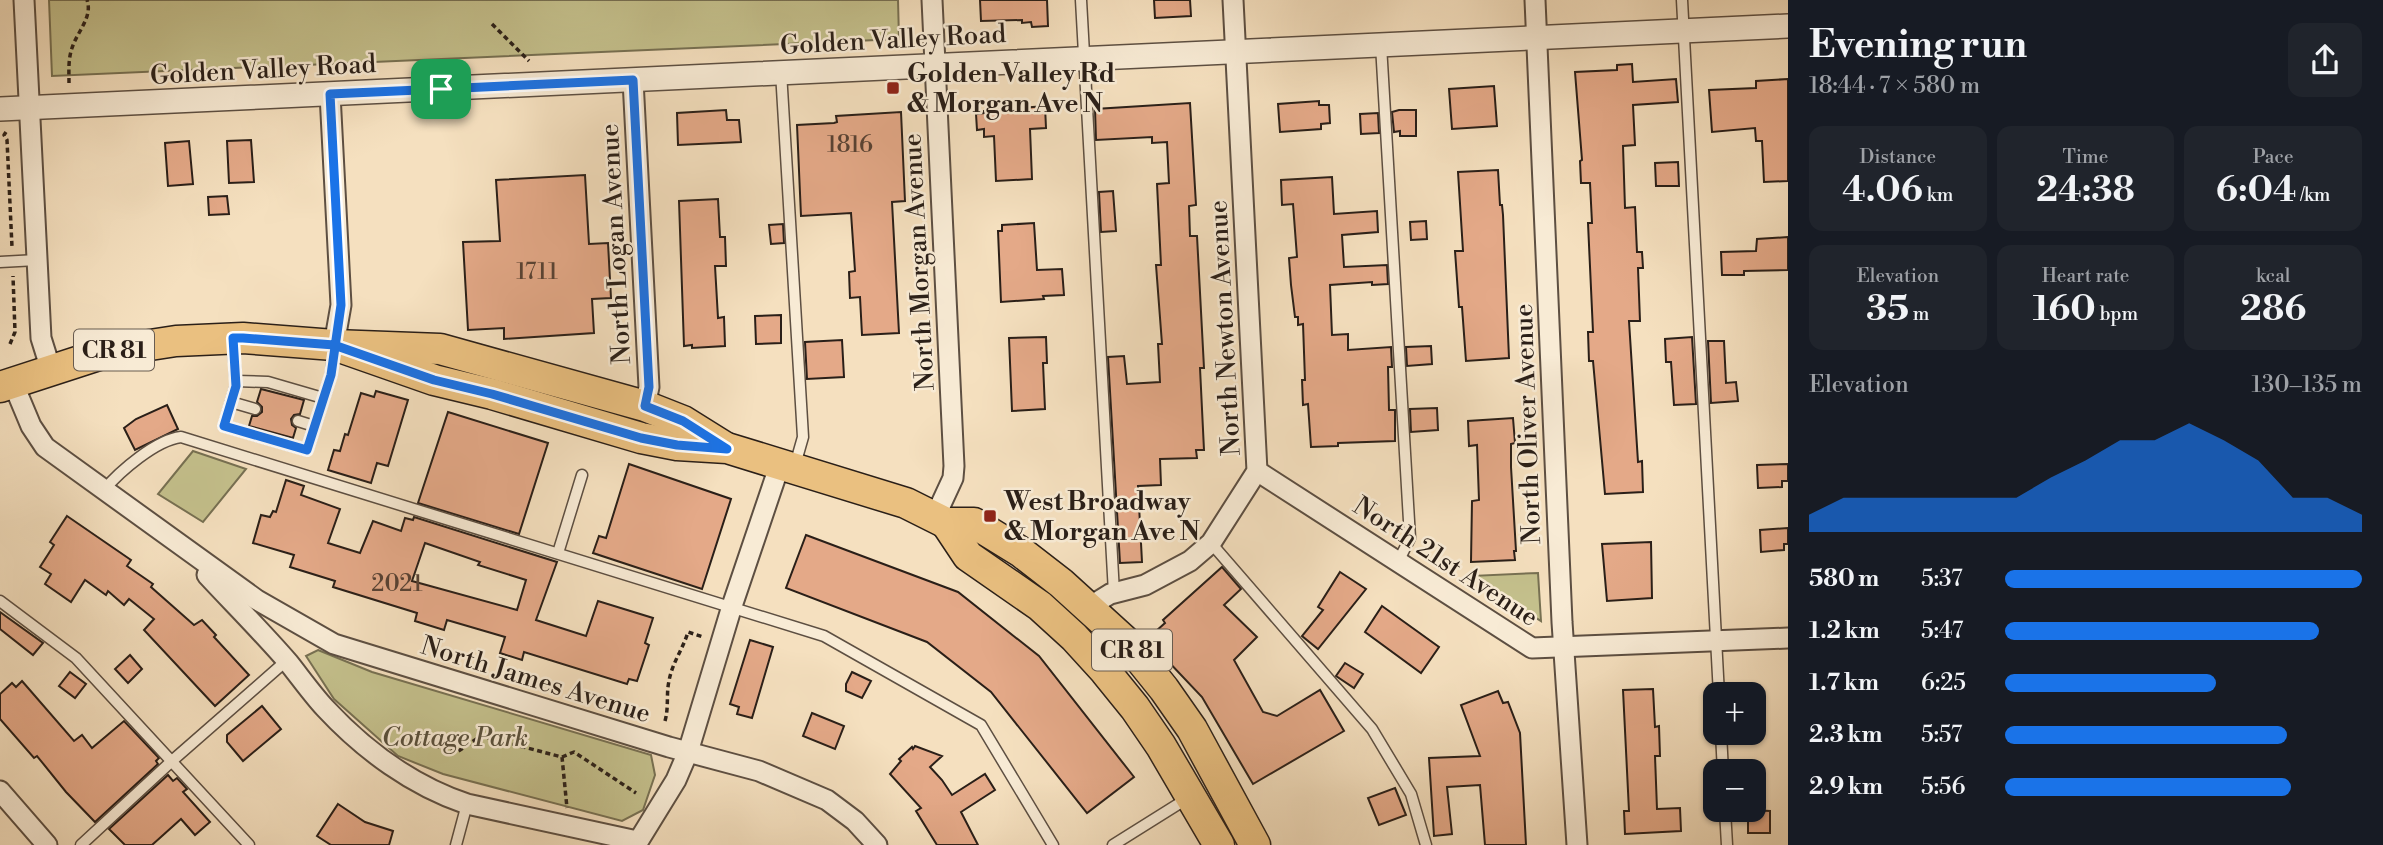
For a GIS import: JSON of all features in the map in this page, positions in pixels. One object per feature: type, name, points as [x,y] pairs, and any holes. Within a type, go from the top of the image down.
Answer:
[{"type":"main road","name":"CR 81","points":[[7,385],[111,351],[176,341],[233,338],[440,349],[645,406],[683,421],[727,449]]},
{"type":"main road","name":"CR 81","points":[[334,345],[434,380],[492,394],[641,438],[677,445],[727,449],[906,503],[940,520],[974,523],[1102,600],[1127,643],[1192,729],[1255,845]]},
{"type":"main road","name":"CR 81","points":[[940,520],[968,556],[1040,607],[1074,637],[1105,671],[1135,708],[1219,845]]},
{"type":"street","points":[[24,0],[41,338],[51,370]]},
{"type":"street","name":"North Morgan Avenue","points":[[932,0],[954,466],[940,520]]},
{"type":"street","name":"North Newton Avenue","points":[[1102,600],[1145,585],[1190,561],[1211,543],[1257,471],[1233,0]]},
{"type":"street","name":"North Oliver Avenue","points":[[1535,0],[1563,648],[1577,845]]},
{"type":"street","name":"Golden Valley Road","points":[[0,109],[1788,26]]},
{"type":"street","name":"North Logan Avenue","points":[[633,80],[649,387],[645,406]]},
{"type":"street","points":[[330,94],[341,305],[334,345]]},
{"type":"street","name":"North James Avenue","points":[[7,385],[45,447],[257,600],[334,644],[688,752],[759,771],[827,800],[855,821],[877,845]]},
{"type":"street","points":[[637,843],[676,780],[688,752],[732,606],[787,466]]},
{"type":"street","name":"North 21st Avenue","points":[[1257,471],[1532,648],[1788,638]]},
{"type":"street","name":"North James Avenue","points":[[183,549],[286,661],[325,708],[362,743],[402,772],[447,797],[467,804],[637,843]]},
{"type":"street","points":[[0,791],[47,845]]},
{"type":"lane","points":[[1081,0],[1102,600]]},
{"type":"lane","points":[[1682,0],[1718,682]]},
{"type":"lane","points":[[1381,44],[1410,538],[1398,562]]},
{"type":"lane","points":[[781,72],[803,437],[787,466]]},
{"type":"lane","points":[[0,262],[37,260]]},
{"type":"lane","points":[[233,338],[236,381],[224,426],[307,450],[331,375],[334,345]]},
{"type":"lane","points":[[236,381],[268,382],[323,398]]},
{"type":"lane","points":[[231,402],[255,408]]},
{"type":"lane","points":[[298,421],[314,426]]},
{"type":"lane","points":[[103,491],[118,472],[171,439],[181,438],[824,636],[981,725],[1053,845]]},
{"type":"lane","points":[[558,553],[582,475]]},
{"type":"lane","points":[[1211,543],[1372,729],[1410,794],[1426,845]]},
{"type":"lane","points":[[0,601],[76,658],[249,845]]},
{"type":"lane","points":[[81,845],[286,661]]},
{"type":"lane","points":[[1113,845],[1191,796]]},
{"type":"lane","points":[[456,845],[467,804]]},
{"type":"lane","points":[[1726,822],[1727,845]]},
{"type":"path","points":[[69,83],[70,55],[86,21],[89,7],[87,0]]},
{"type":"path","points":[[492,24],[529,61]]},
{"type":"path","points":[[6,132],[4,135],[15,332],[10,344]]},
{"type":"path","points":[[665,721],[669,678],[688,632],[704,637]]},
{"type":"path","points":[[396,748],[405,737],[457,751],[481,736],[562,757],[574,752],[636,793]]},
{"type":"path","points":[[562,757],[567,810]]},
{"type":"green space","points":[[49,0],[898,0],[899,39],[52,76]]},
{"type":"green space","points":[[193,451],[246,469],[203,522],[158,494]]},
{"type":"green space","points":[[1538,573],[1541,621],[1470,576]]},
{"type":"green space","name":"Cottage Park","points":[[318,650],[372,672],[651,755],[655,775],[643,810],[622,821],[443,774],[398,756],[334,699],[306,656]]},
{"type":"building","points":[[980,0],[1047,0],[1048,26],[1032,27],[1031,22],[1022,23],[1022,20],[981,21]]},
{"type":"building","points":[[1154,0],[1190,0],[1191,16],[1155,18]]},
{"type":"building","points":[[1632,64],[1633,82],[1676,79],[1678,102],[1633,105],[1635,145],[1623,146],[1625,208],[1635,207],[1637,252],[1642,252],[1643,268],[1638,268],[1640,321],[1629,321],[1638,462],[1642,461],[1643,492],[1605,494],[1593,361],[1589,361],[1588,332],[1593,332],[1588,223],[1592,223],[1590,183],[1581,183],[1582,160],[1575,72],[1617,70],[1617,65]]},
{"type":"building","points":[[1788,79],[1788,181],[1764,182],[1762,141],[1756,141],[1755,128],[1712,132],[1709,90],[1756,88],[1756,81]]},
{"type":"building","points":[[1494,86],[1497,126],[1452,129],[1449,89]]},
{"type":"building","points":[[1319,101],[1319,105],[1329,105],[1330,123],[1321,124],[1321,129],[1280,132],[1278,104]]},
{"type":"building","points":[[1190,103],[1196,205],[1189,206],[1190,236],[1197,236],[1204,368],[1200,368],[1204,450],[1196,450],[1197,458],[1160,459],[1161,485],[1138,486],[1142,562],[1120,563],[1108,357],[1124,356],[1127,384],[1160,382],[1158,344],[1162,344],[1156,265],[1161,265],[1157,184],[1169,183],[1167,142],[1152,143],[1152,137],[1096,140],[1095,109]]},
{"type":"building","points":[[1045,106],[1046,128],[1030,129],[1032,179],[996,181],[994,136],[984,137],[984,129],[977,130],[976,114]]},
{"type":"building","points":[[726,110],[727,120],[739,120],[741,142],[678,145],[677,113]]},
{"type":"building","points":[[1416,110],[1416,136],[1400,136],[1400,131],[1394,132],[1392,112]]},
{"type":"building","points":[[901,112],[905,201],[892,202],[899,333],[862,335],[860,297],[850,298],[849,272],[855,271],[851,213],[801,216],[797,125],[834,123],[837,122],[836,116]]},
{"type":"building","points":[[1378,113],[1379,133],[1361,134],[1360,114]]},
{"type":"building","points":[[251,140],[254,182],[229,183],[227,141]]},
{"type":"building","points":[[189,141],[193,184],[168,186],[165,143]]},
{"type":"building","points":[[1678,162],[1679,186],[1656,186],[1655,163]]},
{"type":"building","points":[[1498,170],[1503,215],[1509,358],[1466,361],[1455,251],[1463,251],[1458,172]]},
{"type":"building","points":[[585,175],[589,244],[608,243],[611,298],[592,299],[594,333],[504,339],[504,328],[468,330],[463,242],[500,241],[496,180]]},
{"type":"building","points":[[1332,177],[1334,214],[1377,211],[1378,232],[1342,235],[1344,267],[1387,265],[1388,284],[1372,285],[1372,282],[1330,285],[1332,335],[1348,334],[1348,350],[1391,347],[1392,367],[1388,367],[1389,410],[1395,410],[1395,441],[1311,447],[1308,404],[1303,405],[1303,324],[1298,325],[1298,317],[1295,317],[1289,258],[1297,257],[1293,204],[1282,205],[1281,180]]},
{"type":"building","points":[[1113,191],[1116,231],[1101,232],[1099,192]]},
{"type":"building","points":[[227,196],[229,214],[209,215],[208,197]]},
{"type":"building","points":[[718,199],[720,237],[725,237],[726,266],[715,266],[718,318],[724,317],[725,346],[692,348],[692,345],[684,346],[679,201]]},
{"type":"building","points":[[1426,221],[1427,239],[1411,240],[1410,222]]},
{"type":"building","points":[[1034,223],[1037,270],[1062,269],[1064,295],[1001,302],[998,231],[1002,231],[1002,225]]},
{"type":"building","points":[[783,224],[784,243],[771,244],[769,225]]},
{"type":"building","points":[[1788,237],[1788,270],[1744,271],[1744,275],[1722,275],[1721,252],[1756,251],[1757,239]]},
{"type":"building","points":[[781,315],[781,343],[756,344],[755,316]]},
{"type":"building","points":[[1046,337],[1047,363],[1043,363],[1045,409],[1012,411],[1009,338]]},
{"type":"building","points":[[1692,337],[1696,404],[1674,405],[1671,362],[1666,362],[1665,339]]},
{"type":"building","points":[[842,340],[844,377],[807,379],[805,342]]},
{"type":"building","points":[[1708,341],[1724,341],[1726,383],[1736,382],[1738,401],[1711,403]]},
{"type":"building","points":[[1431,346],[1432,364],[1407,366],[1406,347]]},
{"type":"building","points":[[261,389],[304,400],[300,414],[291,419],[296,428],[293,438],[249,426],[252,416],[262,412],[262,407],[257,402]]},
{"type":"building","points":[[376,391],[408,400],[388,466],[377,463],[371,483],[328,470],[334,450],[340,451],[345,434],[348,435],[361,393],[374,397]]},
{"type":"building","points":[[167,405],[178,429],[135,450],[124,428],[136,419]]},
{"type":"building","points":[[1437,408],[1438,430],[1411,432],[1410,409]]},
{"type":"building","points":[[448,412],[548,443],[519,534],[418,503]]},
{"type":"building","points":[[1513,418],[1515,443],[1511,444],[1511,467],[1515,560],[1471,562],[1472,501],[1479,500],[1477,445],[1469,446],[1468,421]]},
{"type":"building","points":[[629,464],[731,499],[702,589],[593,553],[599,536],[606,538]]},
{"type":"building","points":[[1788,464],[1788,481],[1782,481],[1782,487],[1758,488],[1757,465]]},
{"type":"building","points":[[286,480],[304,486],[301,495],[340,509],[328,543],[360,553],[373,521],[401,531],[405,518],[413,520],[414,517],[557,562],[536,620],[586,636],[598,601],[653,618],[645,643],[649,645],[637,681],[629,679],[627,684],[524,652],[522,660],[500,653],[505,637],[447,620],[444,630],[415,621],[417,613],[333,587],[335,581],[290,567],[294,555],[253,543],[261,515],[270,517],[273,511],[276,512]],"holes":[[[425,543],[480,562],[478,565],[526,580],[517,610],[412,581]]]},
{"type":"building","points":[[67,516],[131,560],[127,566],[153,584],[151,587],[194,625],[202,620],[249,675],[215,706],[144,630],[154,619],[129,599],[124,605],[108,591],[106,595],[85,580],[71,602],[45,584],[51,574],[40,567],[54,545],[50,542]]},
{"type":"building","points":[[1788,528],[1788,544],[1784,544],[1784,550],[1761,552],[1760,530]]},
{"type":"building","points":[[806,535],[958,592],[1039,656],[1134,777],[1087,813],[991,692],[927,642],[786,588]]},
{"type":"building","points":[[1651,542],[1652,598],[1607,601],[1602,544]]},
{"type":"building","points":[[1222,567],[1241,589],[1224,605],[1257,637],[1234,660],[1263,712],[1277,716],[1320,690],[1344,731],[1253,784],[1202,697],[1147,639],[1165,623],[1163,620]]},
{"type":"building","points":[[1340,572],[1366,589],[1318,649],[1302,636],[1323,610],[1318,607]]},
{"type":"building","points":[[1382,606],[1439,647],[1421,673],[1365,632]]},
{"type":"building","points":[[0,612],[43,643],[33,655],[0,629]]},
{"type":"building","points":[[750,640],[773,647],[752,718],[737,714],[739,707],[730,704]]},
{"type":"building","points":[[130,655],[142,669],[128,683],[115,669]]},
{"type":"building","points":[[1345,663],[1363,674],[1354,688],[1336,676]]},
{"type":"building","points":[[70,672],[86,684],[75,698],[59,686]]},
{"type":"building","points":[[852,672],[871,681],[862,698],[846,691],[846,684]]},
{"type":"building","points":[[22,681],[74,741],[82,735],[92,748],[124,721],[159,758],[156,761],[158,764],[95,822],[37,756],[34,758],[0,719],[0,694],[12,683],[16,687]]},
{"type":"building","points":[[1653,689],[1655,727],[1659,726],[1660,756],[1655,756],[1657,809],[1680,808],[1681,831],[1625,834],[1624,811],[1629,811],[1623,690]]},
{"type":"building","points":[[1498,691],[1503,703],[1508,702],[1520,733],[1526,845],[1485,845],[1480,785],[1447,787],[1452,834],[1434,836],[1429,758],[1480,756],[1461,705]]},
{"type":"building","points":[[262,706],[281,729],[243,761],[227,742],[227,735]]},
{"type":"building","points":[[812,713],[844,726],[835,749],[803,736]]},
{"type":"building","points":[[915,746],[942,756],[930,767],[952,795],[985,774],[995,790],[961,812],[978,845],[937,845],[916,811],[921,808],[890,774],[901,761],[899,759]]},
{"type":"building","points":[[168,775],[173,781],[177,778],[187,789],[183,792],[210,822],[195,835],[181,819],[152,845],[125,845],[109,829]]},
{"type":"building","points":[[1395,788],[1406,815],[1379,825],[1368,798]]},
{"type":"building","points":[[338,804],[365,822],[393,831],[389,845],[331,845],[317,836]]},
{"type":"building","points":[[1766,811],[1770,811],[1770,833],[1748,833],[1748,822],[1766,822]]},
{"type":"place","name":"Golden Valley Rd & Morgan Ave N","points":[[893,88]]},
{"type":"place","name":"West Broadway & Morgan Ave N","points":[[990,516]]},
{"type":"route","points":[[441,89],[330,94],[341,305],[334,345],[331,375],[307,450],[224,426],[236,386],[233,338],[291,340],[334,345],[434,380],[492,394],[641,438],[677,445],[727,449],[683,421],[645,406],[649,387],[633,80],[441,89]]}]
